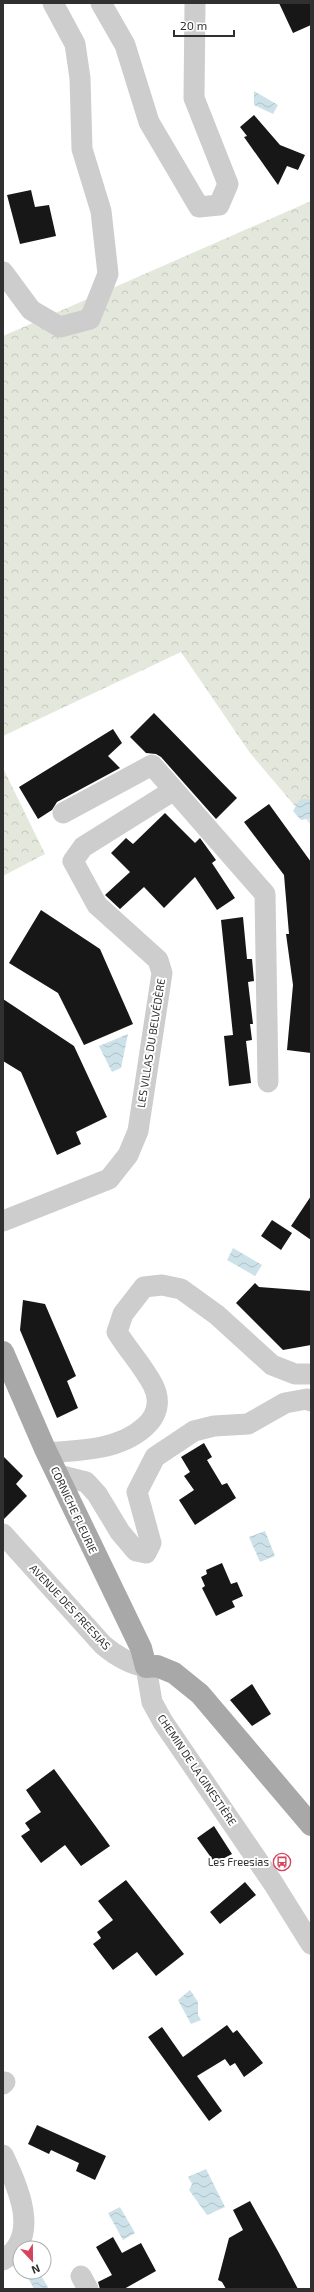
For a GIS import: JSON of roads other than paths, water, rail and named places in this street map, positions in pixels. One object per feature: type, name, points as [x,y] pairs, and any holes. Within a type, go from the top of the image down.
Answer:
[{"type":"main road","name":"CORNICHE FLEURIE","points":[[3,1352],[47,1453],[141,1648],[146,1667]]},
{"type":"main road","points":[[146,1667],[158,1666],[174,1673],[200,1694],[311,1825]]},
{"type":"street","points":[[3,272],[31,310],[60,327],[90,319],[108,274],[102,211],[82,149],[80,78],[75,44],[53,3]]},
{"type":"street","points":[[101,3],[125,45],[149,122],[199,207],[219,205],[228,184],[194,98],[195,3]]},
{"type":"street","points":[[63,813],[152,765],[265,894],[268,1082]]},
{"type":"street","name":"LES VILLAS DU BELVÉDÈRE","points":[[3,1221],[109,1179],[128,1155],[138,1131],[162,973],[158,960],[97,904],[73,861],[82,847],[174,790]]},
{"type":"street","points":[[47,1453],[101,1447],[124,1440],[150,1423],[158,1408],[154,1386],[116,1332],[123,1314],[144,1287],[162,1285],[181,1289],[217,1315],[272,1365],[295,1374],[311,1374]]},
{"type":"street","points":[[58,1476],[86,1482],[97,1494],[120,1532],[136,1551],[146,1552],[151,1543],[137,1492],[155,1457],[194,1431],[214,1426],[248,1424],[285,1403],[307,1399],[311,1401]]},
{"type":"street","name":"AVENUE DES FREESIAS","points":[[3,1534],[103,1645],[117,1657],[135,1665],[146,1667]]},
{"type":"street","name":"CHEMIN DE LA GINESTIÈRE","points":[[146,1667],[152,1702],[163,1722],[273,1883],[311,1944]]},
{"type":"street","points":[[3,2155],[20,2191],[25,2221],[20,2241],[9,2256],[3,2260]]},
{"type":"water","points":[[254,91],[278,105],[273,114],[254,105]]},
{"type":"water","points":[[300,799],[309,799],[311,802],[311,818],[301,820],[293,811]]},
{"type":"water","points":[[128,1034],[121,1068],[112,1072],[99,1046]]},
{"type":"water","points":[[233,1248],[262,1265],[255,1276],[227,1260]]},
{"type":"water","points":[[265,1531],[275,1556],[260,1562],[249,1537]]},
{"type":"water","points":[[190,1990],[198,2002],[198,2015],[201,2020],[191,2024],[178,2000]]},
{"type":"water","points":[[206,2169],[225,2207],[207,2215],[189,2190],[192,2184],[188,2177]]},
{"type":"water","points":[[120,2207],[135,2233],[123,2240],[108,2213]]},
{"type":"water","points":[[29,2280],[44,2280],[49,2289],[34,2289]]},
{"type":"place","name":"Les Freesias","points":[[282,1862]]}]
